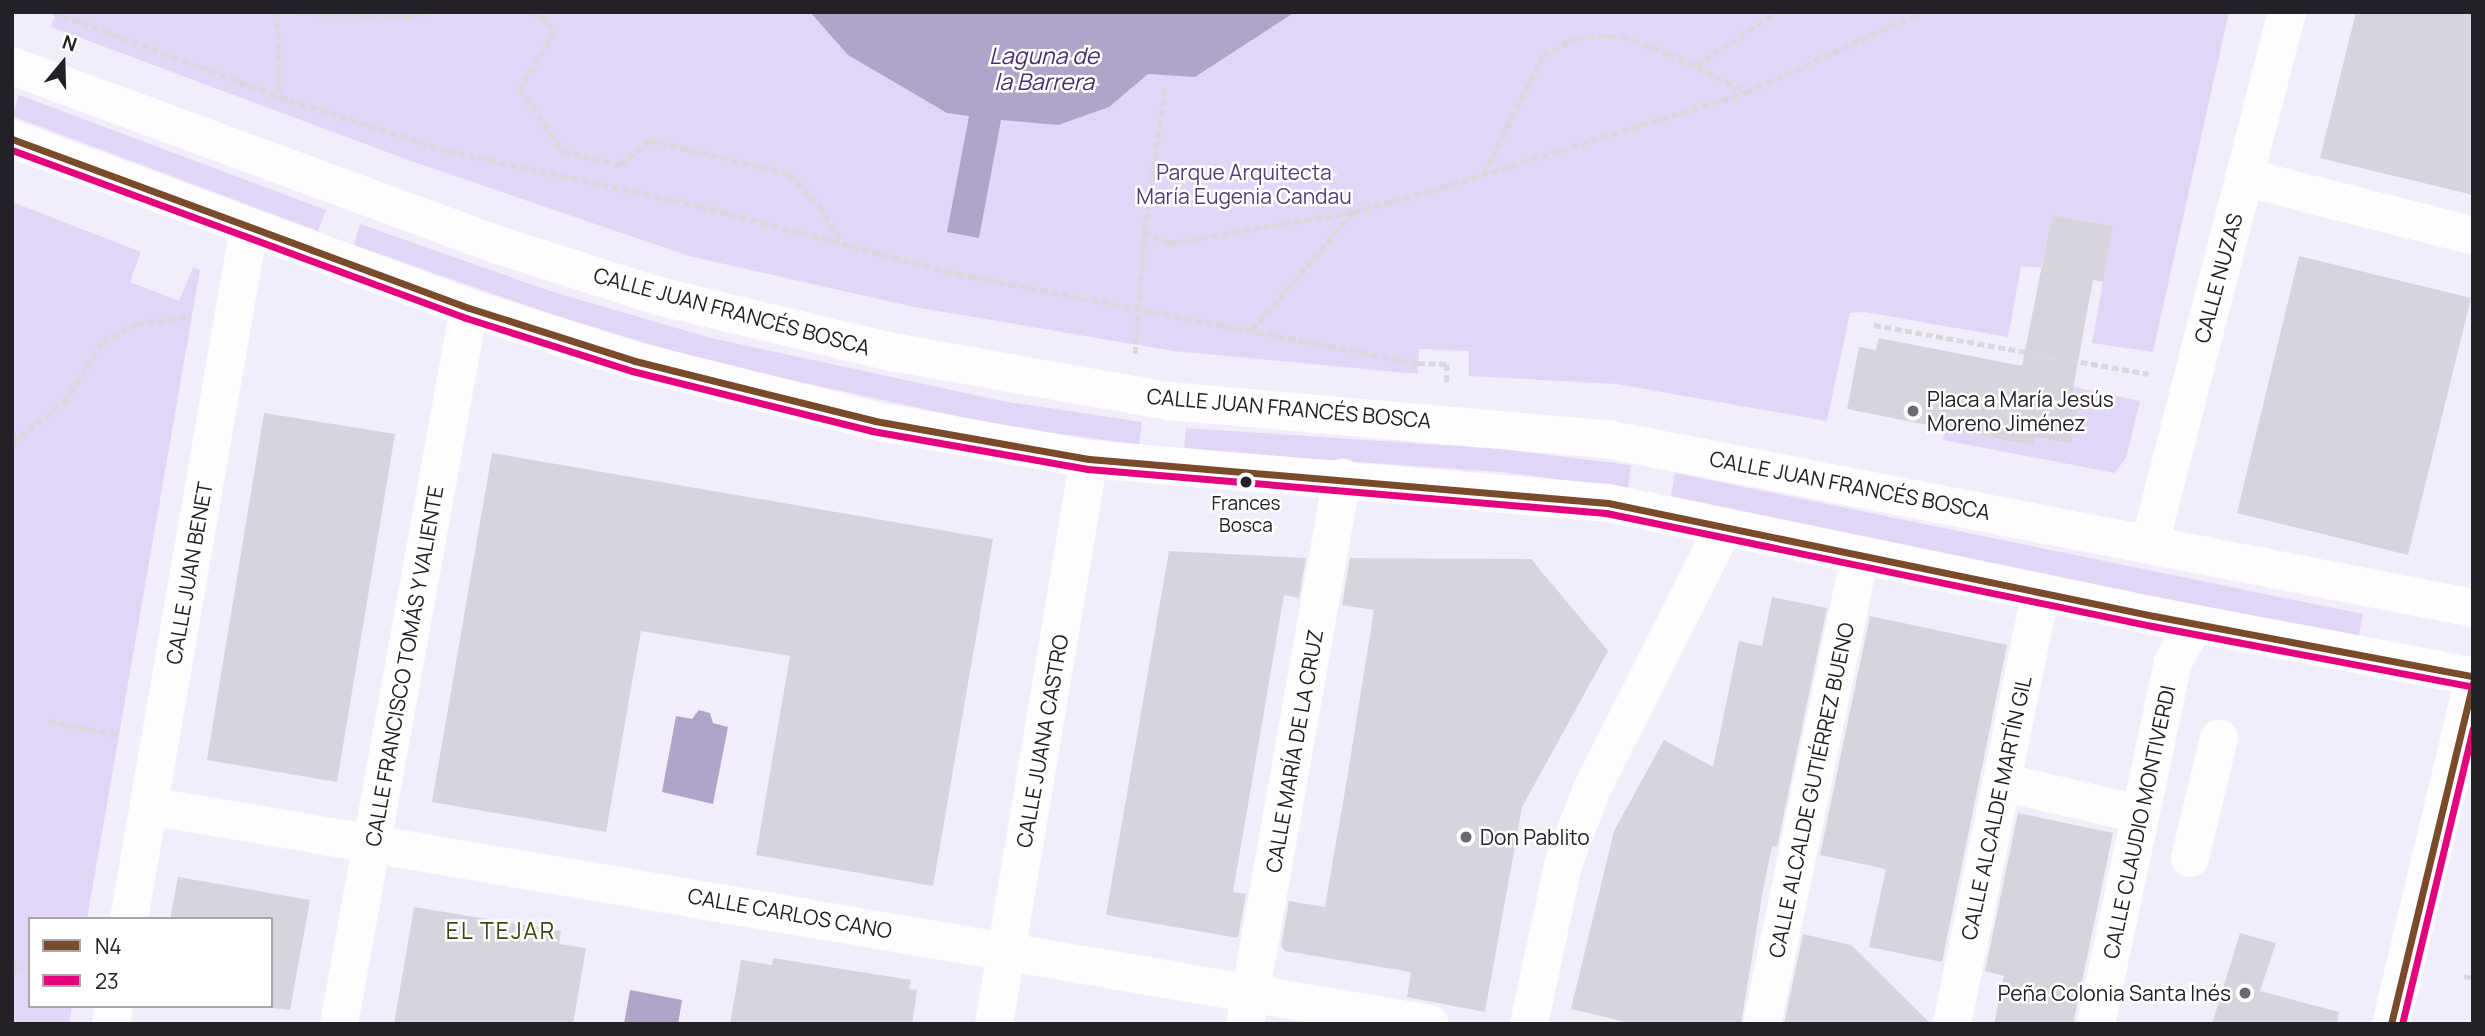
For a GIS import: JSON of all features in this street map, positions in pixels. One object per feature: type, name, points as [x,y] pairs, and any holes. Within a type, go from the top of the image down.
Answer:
[{"type":"street","name":"CALLE NUZAS","points":[[2150,543],[2287,12]]},
{"type":"street","name":"CALLE JUAN FRANCÉS BOSCA","points":[[12,66],[495,244],[658,296],[887,351],[1169,401],[1446,423],[1611,440],[2473,608]]},
{"type":"street","points":[[12,139],[469,308],[635,361],[862,417],[1090,459],[1342,478],[1608,503],[2194,624],[2473,676]]},
{"type":"street","points":[[2244,177],[2473,236]]},
{"type":"street","name":"CALLE JUAN BENET","points":[[129,917],[249,227]]},
{"type":"street","name":"CALLE FRANCISCO TOMÁS Y VALIENTE","points":[[339,1024],[469,308]]},
{"type":"street","name":"CALLE JUANA CASTRO","points":[[994,1024],[1090,459]]},
{"type":"street","name":"CALLE MARÍA DE LA CRUZ","points":[[1248,1007],[1342,478]]},
{"type":"street","points":[[1529,1024],[1563,865],[1591,791],[1724,527]]},
{"type":"street","name":"CALLE ALCALDE GUTIÉRREZ BUENO","points":[[1762,1024],[1860,556]]},
{"type":"street","name":"CALLE ALCALDE MARTÍN GIL","points":[[1952,1024],[2041,592]]},
{"type":"street","name":"CALLE CLAUDIO MONTIVERDI","points":[[2096,1024],[2173,662],[2194,624]]},
{"type":"street","points":[[2391,1024],[2473,682]]},
{"type":"street","points":[[2190,858],[2219,738]]},
{"type":"street","points":[[2150,769],[2208,783]]},
{"type":"street","points":[[2001,782],[2140,814]]},
{"type":"street","name":"CALLE CARLOS CANO","points":[[149,807],[1006,950],[1248,1007],[1430,1024]]},
{"type":"path","points":[[53,12],[280,97],[448,151],[841,242],[958,274],[1418,363],[1447,363],[1446,423]]},
{"type":"path","points":[[280,97],[276,12],[407,16],[437,12]]},
{"type":"path","points":[[531,12],[542,15],[555,32],[520,89],[563,151],[620,166],[650,140],[789,174],[820,206],[841,242]]},
{"type":"path","points":[[1695,66],[1776,12]]},
{"type":"path","points":[[1144,231],[1170,243],[1354,212],[1483,175],[1747,92],[1922,12]]},
{"type":"path","points":[[1483,175],[1543,55],[1578,37],[1623,37],[1695,66],[1747,92]]},
{"type":"path","points":[[1148,356],[1135,354],[1144,231],[1166,89]]},
{"type":"path","points":[[1252,330],[1354,212]]},
{"type":"path","points":[[12,443],[64,402],[103,342],[137,324],[202,315]]},
{"type":"path","points":[[1874,325],[2135,371],[2190,385]]},
{"type":"path","points":[[48,721],[129,737]]},
{"type":"path","points":[[12,969],[23,969]]},
{"type":"path","points":[[2464,976],[2473,978]]},
{"type":"green space","name":"Parque Arquitecta María Eugenia Candau","points":[[56,12],[2229,12],[2153,352],[2092,343],[2113,226],[2052,215],[2041,268],[2021,266],[2008,337],[1864,312],[1850,313],[1827,421],[1616,384],[1469,376],[1469,351],[1419,349],[1418,374],[1174,351],[914,307],[689,256],[411,161],[51,27]]},
{"type":"green space","points":[[19,95],[326,210],[318,231],[12,116]]},
{"type":"green space","points":[[12,202],[141,252],[130,282],[179,301],[193,267],[200,270],[87,917],[28,917],[28,1008],[72,1008],[69,1024],[12,1024]]},
{"type":"green space","points":[[360,224],[553,292],[711,338],[1002,401],[1142,422],[1139,445],[998,425],[708,362],[551,314],[354,245]]},
{"type":"green space","points":[[2046,381],[2140,401],[2126,458],[2115,473],[1943,440],[1944,428],[2033,446],[2035,437],[2071,444],[2080,396],[2045,389]]},
{"type":"green space","points":[[1186,428],[1501,449],[1631,465],[1628,488],[1501,472],[1184,450]]},
{"type":"green space","points":[[1675,473],[2363,614],[2358,639],[1671,496]]},
{"type":"water","name":"Laguna de la Barrera","points":[[810,12],[1295,12],[1195,77],[1148,74],[1109,107],[1058,125],[1001,120],[979,238],[947,232],[969,116],[947,113],[848,55]]},
{"type":"water","points":[[699,710],[710,713],[713,723],[728,727],[713,804],[662,792],[676,716],[692,719]]},
{"type":"water","points":[[630,990],[682,1000],[678,1024],[624,1024]]},
{"type":"building","points":[[2356,12],[2473,12],[2473,195],[2320,158]]},
{"type":"building","points":[[2052,215],[2113,226],[2103,282],[2093,280],[2072,394],[2080,396],[2071,444],[2035,437],[2033,446],[1847,409],[1859,347],[1876,350],[1879,338],[2022,366]]},
{"type":"building","points":[[2299,256],[2471,298],[2408,555],[2237,513]]},
{"type":"building","points":[[264,413],[395,434],[337,782],[207,760]]},
{"type":"building","points":[[492,453],[993,539],[933,886],[756,855],[790,656],[641,631],[606,832],[432,802]]},
{"type":"building","points":[[1169,551],[1306,558],[1299,598],[1284,595],[1233,892],[1246,894],[1238,938],[1106,915]]},
{"type":"building","points":[[1350,558],[1531,559],[1608,651],[1522,807],[1485,1012],[1407,997],[1411,972],[1285,951],[1281,945],[1289,901],[1325,907],[1374,610],[1342,605]]},
{"type":"building","points":[[1772,597],[1827,608],[1777,847],[1772,846],[1741,1024],[1635,1024],[1571,1009],[1614,831],[1664,740],[1713,767],[1739,641],[1762,646]]},
{"type":"building","points":[[1870,616],[2007,645],[1942,962],[1869,947],[1886,869],[1820,855]]},
{"type":"building","points":[[2018,813],[2113,833],[2073,1024],[1994,1024],[2004,976],[1985,971]]},
{"type":"building","points":[[178,877],[310,900],[290,1010],[271,1008],[273,917],[170,917]]},
{"type":"building","points":[[414,907],[561,931],[559,944],[586,948],[573,1024],[394,1024]]},
{"type":"building","points":[[2240,933],[2276,943],[2260,991],[2339,1012],[2337,1024],[2212,1024]]},
{"type":"building","points":[[1803,934],[1851,945],[1931,1024],[1784,1024]]},
{"type":"building","points":[[773,958],[911,980],[909,989],[917,990],[912,1024],[730,1024],[741,960],[772,965]]},
{"type":"transit line","name":"N4","points":[[12,139],[469,308],[635,361],[875,421],[1089,459],[1608,503],[2154,616],[2473,676]]},
{"type":"transit line","name":"23","points":[[12,150],[466,318],[632,371],[872,431],[1088,469],[1606,513],[2152,626],[2471,686]]},
{"type":"transit line","name":"N4","points":[[2391,1024],[2473,683]]},
{"type":"transit line","name":"23","points":[[2402,1024],[2473,728]]},
{"type":"place","name":"Placa a María Jesús Moreno Jiménez","points":[[1913,411]]},
{"type":"place","name":"Frances Bosca","points":[[1246,482]]},
{"type":"place","name":"Don Pablito","points":[[1466,837]]},
{"type":"place","name":"Peña Colonia Santa Inés","points":[[2245,993]]},
{"type":"district","name":"EL TEJAR","points":[[501,930]]}]
